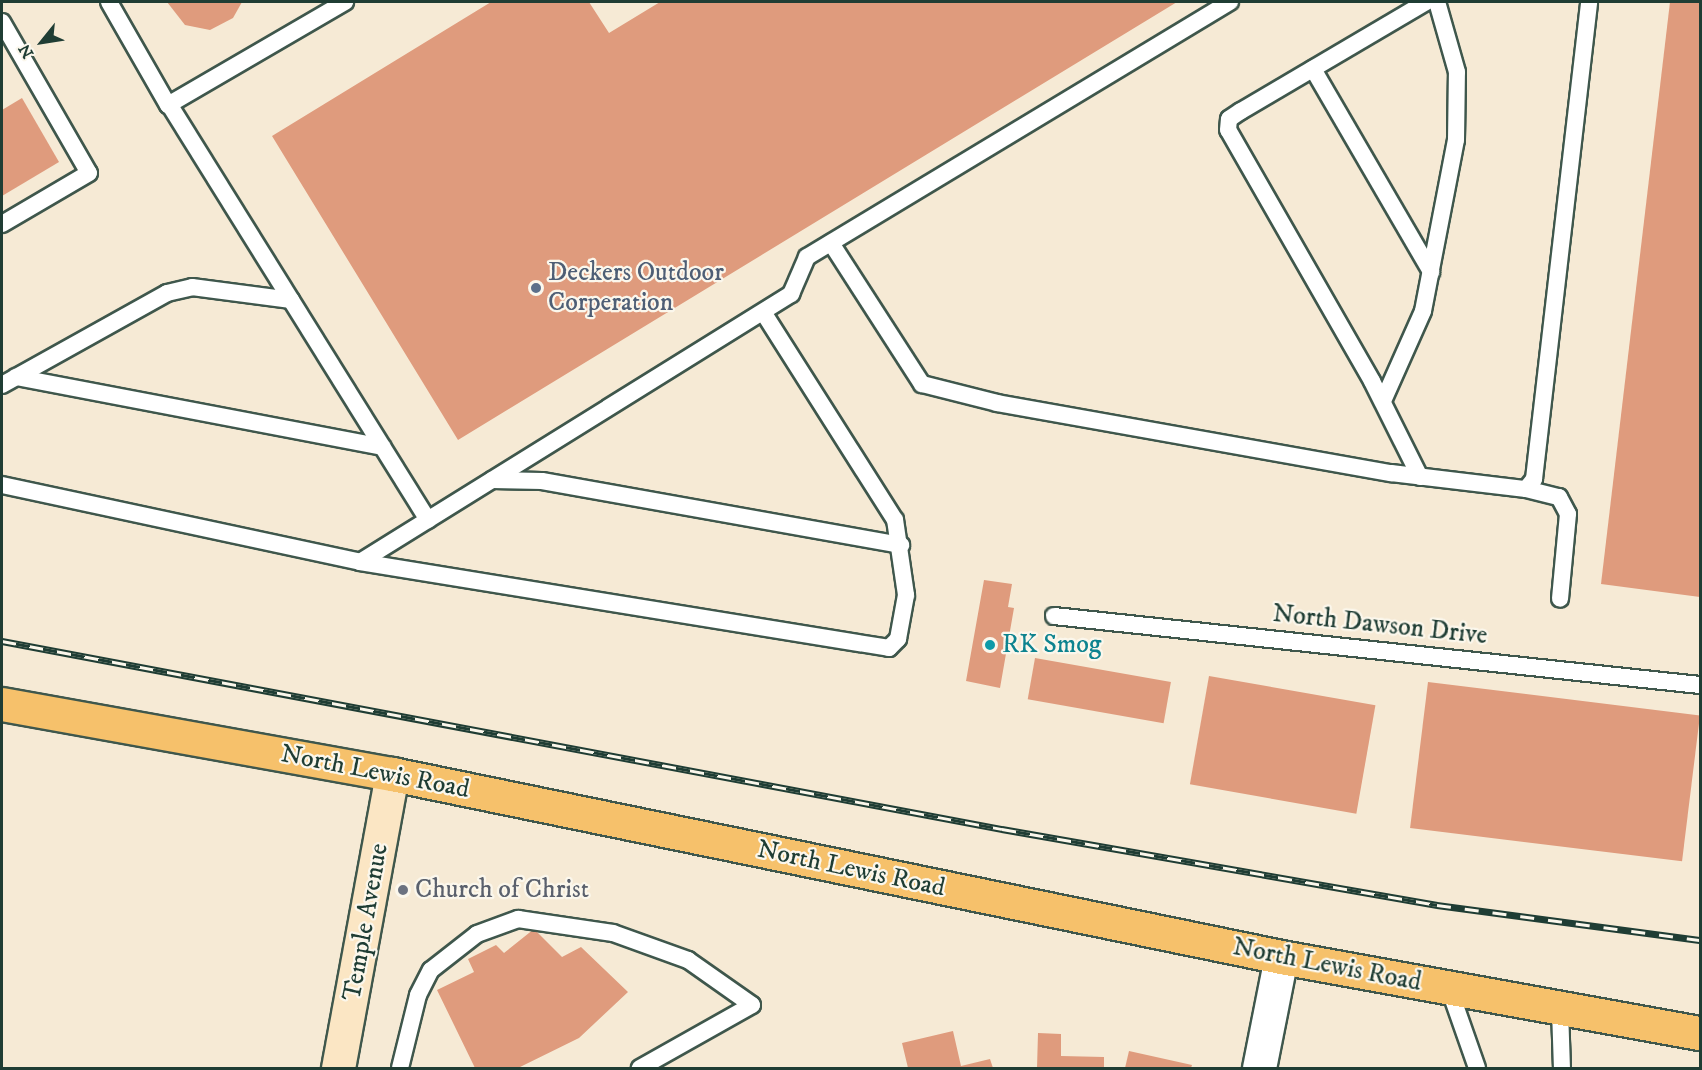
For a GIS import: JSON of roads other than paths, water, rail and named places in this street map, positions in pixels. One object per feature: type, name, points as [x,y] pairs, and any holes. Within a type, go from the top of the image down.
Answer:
[{"type":"main road","name":"North Lewis Road","points":[[2,704],[392,774],[1281,957],[1701,1033]]},
{"type":"main road","name":"Temple Avenue","points":[[338,1068],[392,774]]},
{"type":"street","points":[[1259,1068],[1281,957]]},
{"type":"lane","points":[[109,2],[169,104],[428,520]]},
{"type":"lane","points":[[169,104],[345,2]]},
{"type":"lane","points":[[360,562],[791,294],[807,257],[1230,2]]},
{"type":"lane","points":[[1419,477],[1383,401],[1228,130],[1229,119],[1426,2]]},
{"type":"lane","points":[[1383,401],[1423,311],[1457,112],[1457,72],[1437,2]]},
{"type":"lane","points":[[1526,489],[1534,479],[1589,2]]},
{"type":"lane","points":[[2,22],[8,48],[89,173],[2,224]]},
{"type":"lane","points":[[1313,69],[1431,272]]},
{"type":"lane","points":[[831,243],[922,384],[997,403],[1419,477],[1553,494],[1568,514],[1560,599]]},
{"type":"lane","points":[[9,381],[167,293],[192,286],[291,300]]},
{"type":"lane","points":[[2,485],[360,562],[749,623],[873,649],[889,648],[898,639],[906,595],[901,545],[895,520],[763,312]]},
{"type":"lane","points":[[9,381],[382,447]]},
{"type":"lane","points":[[492,480],[542,481],[901,545]]},
{"type":"lane","name":"North Dawson Drive","points":[[1054,616],[1701,685]]},
{"type":"lane","points":[[400,1068],[418,995],[431,970],[477,934],[518,919],[614,933],[677,956],[752,1005],[640,1068]]},
{"type":"lane","points":[[1449,988],[1477,1068]]},
{"type":"lane","points":[[1560,1009],[1562,1068]]},
{"type":"railway","points":[[2,641],[1002,829],[1437,905],[1700,940]]},
{"type":"place","name":"Deckers Outdoor Corperation","points":[[536,288]]},
{"type":"place","name":"RK Smog","points":[[990,645]]},
{"type":"place","name":"Church of Christ","points":[[403,890]]}]
